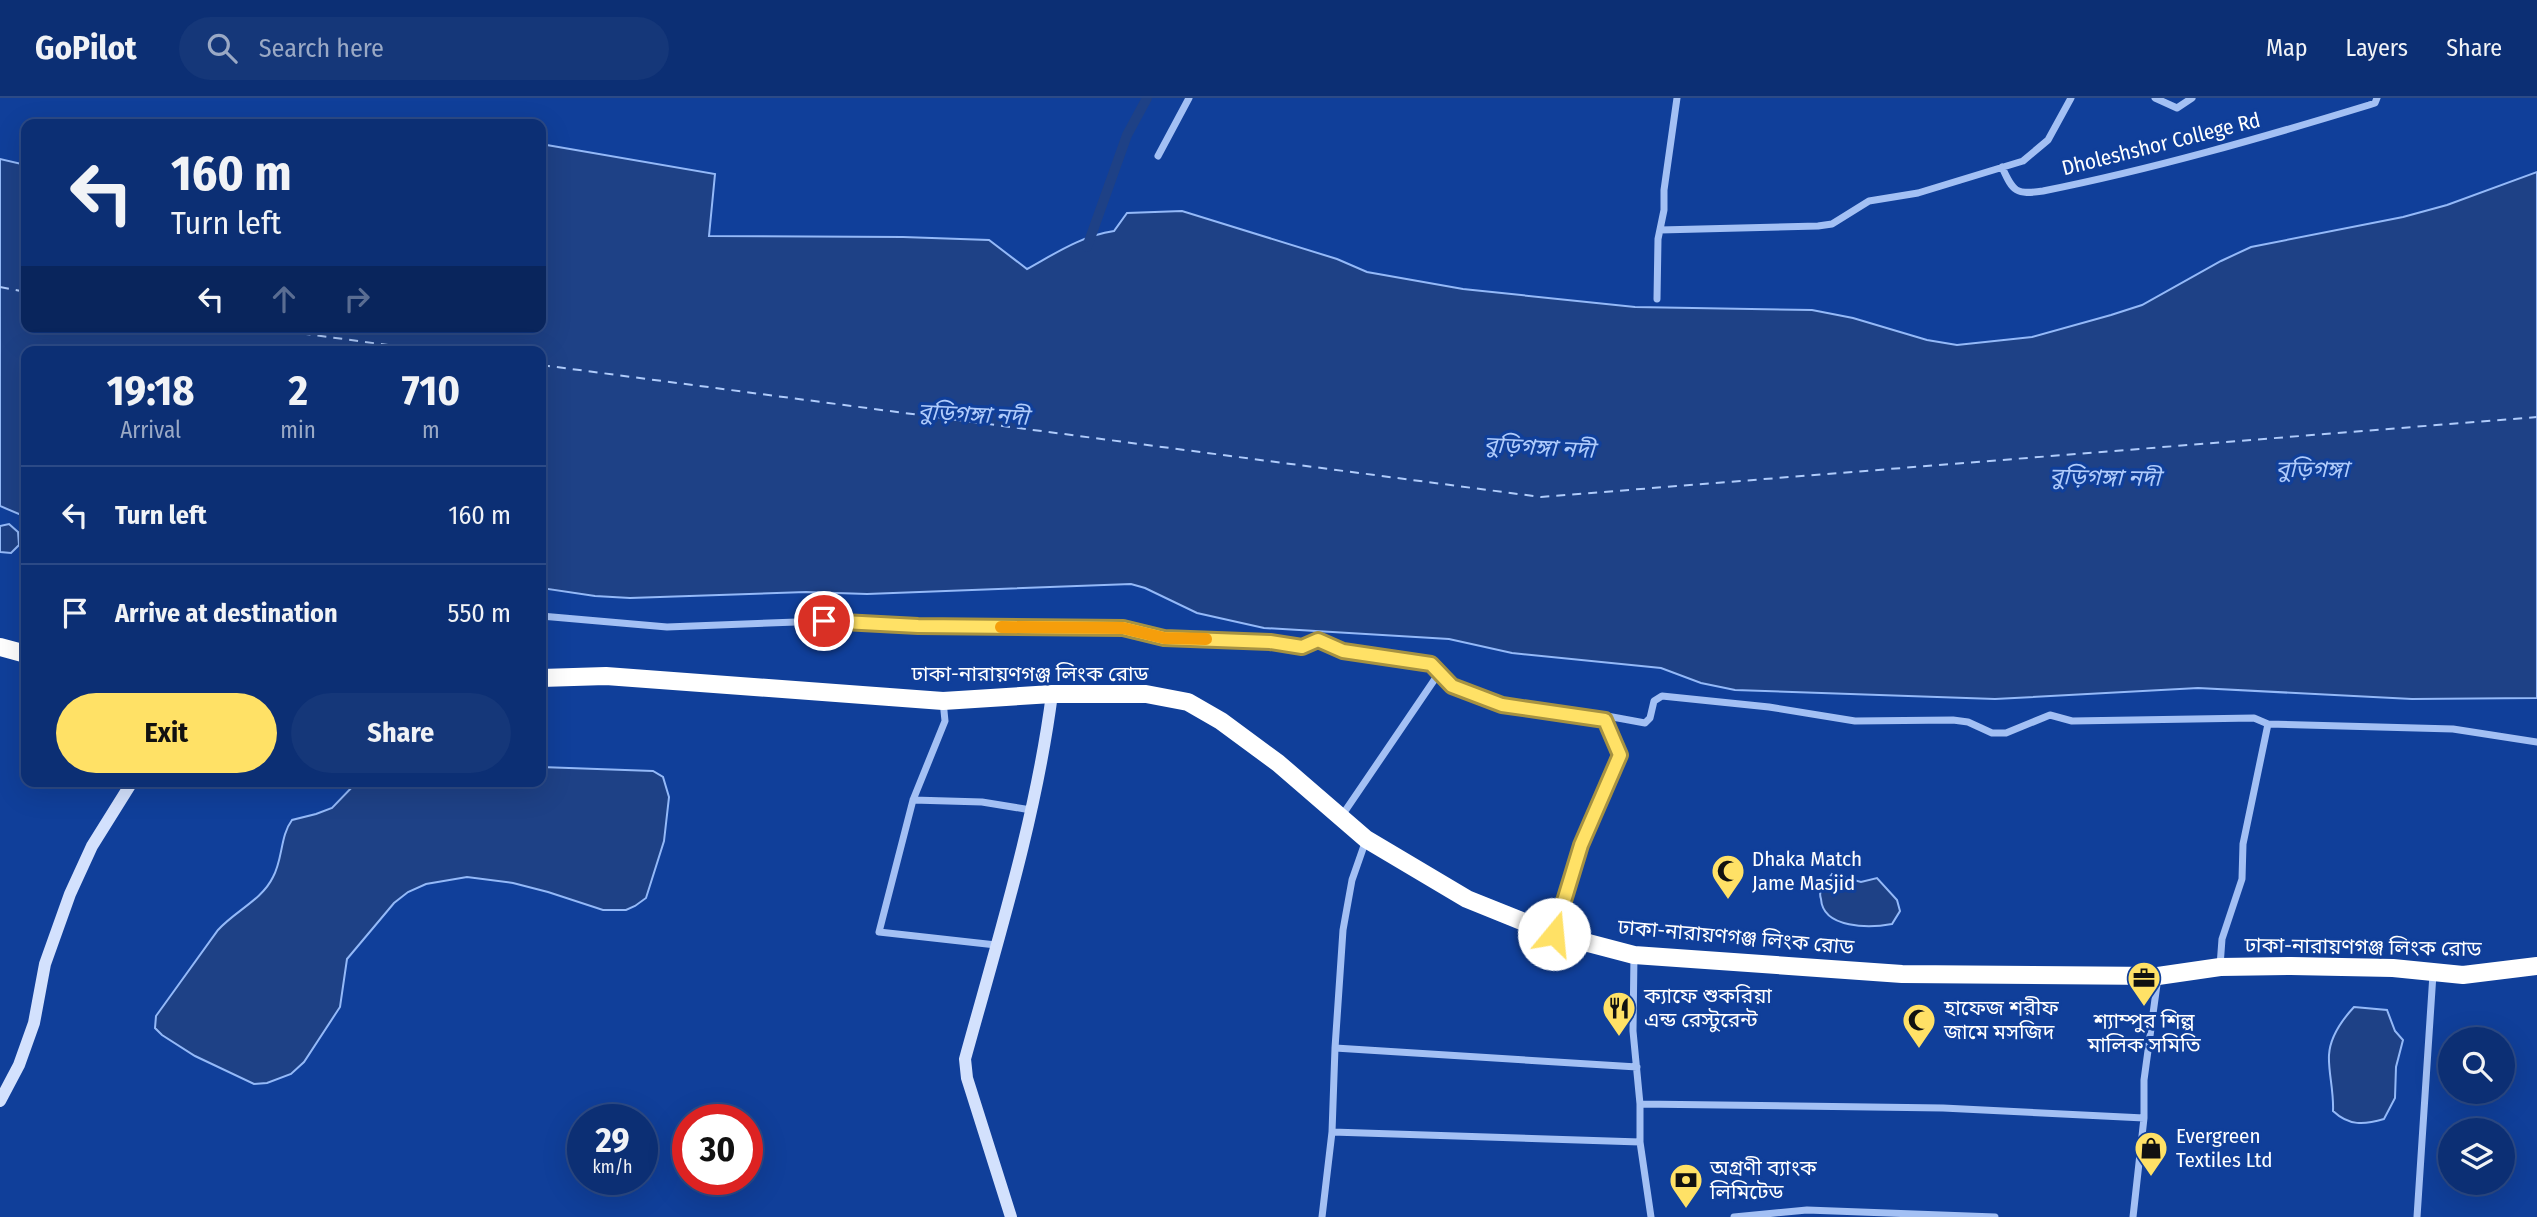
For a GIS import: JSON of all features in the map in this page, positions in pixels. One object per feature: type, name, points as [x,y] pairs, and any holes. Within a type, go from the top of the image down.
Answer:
[{"type":"highway","points":[[0,647],[21,653]]},
{"type":"highway","name":"ঢাকা-নারায়ণগঞ্জ লিংক রোড","points":[[546,678],[632,677],[943,701],[1052,694],[1146,694],[1188,702],[1221,721],[1279,763],[1366,839],[1467,899],[1554,934],[1634,955],[1902,974],[2158,976],[2220,967],[2393,968],[2479,975],[2537,966]]},
{"type":"street","points":[[1158,156],[1189,98]]},
{"type":"street","points":[[1657,299],[1660,230],[1677,98]]},
{"type":"street","points":[[1660,230],[1818,226],[1832,223],[1870,201],[1918,193],[2024,161],[2048,140],[2071,98]]},
{"type":"street","points":[[2155,98],[2177,108],[2192,98]]},
{"type":"street","name":"Dholeshshor College Rd","points":[[2002,167],[2011,188],[2016,191],[2043,191],[2158,165],[2298,127],[2375,103],[2377,98]]},
{"type":"street","points":[[546,616],[667,627],[824,621],[918,626],[1123,628],[1164,638],[1270,642],[1302,647],[1318,640],[1343,651],[1431,664],[1452,686],[1502,705],[1605,720]]},
{"type":"street","points":[[1341,817],[1439,673]]},
{"type":"street","points":[[1011,1217],[967,1078],[965,1059],[1032,810],[1052,694]]},
{"type":"street","points":[[1605,720],[1607,716],[1645,723],[1650,718],[1654,701],[1662,696],[1713,700],[1855,721],[1953,720],[1968,722],[1992,733],[2006,733],[2050,715],[2072,721],[2254,718],[2268,724],[2453,729],[2537,742]]},
{"type":"street","points":[[943,701],[945,721],[914,800],[879,932],[996,945]]},
{"type":"street","points":[[1554,934],[1581,845],[1620,755],[1605,720]]},
{"type":"street","points":[[2220,967],[2222,939],[2242,879],[2243,844],[2268,724]]},
{"type":"street","points":[[0,1101],[19,1065],[34,1023],[45,964],[70,894],[92,846],[129,787]]},
{"type":"street","points":[[914,800],[982,802],[1032,810]]},
{"type":"street","points":[[1322,1217],[1332,1132],[1343,930],[1352,880],[1366,839]]},
{"type":"street","points":[[1634,955],[1633,1031],[1640,1104],[1640,1142],[1651,1217]]},
{"type":"street","points":[[2417,1217],[2434,973]]},
{"type":"street","points":[[2133,1217],[2144,1118],[2144,1080],[2158,976]]},
{"type":"street","points":[[1335,1048],[1637,1067]]},
{"type":"street","points":[[1640,1104],[1943,1108],[2144,1118]]},
{"type":"street","points":[[1332,1132],[1640,1142]]},
{"type":"street","points":[[1734,1217],[1807,1210],[1996,1217]]},
{"type":"water","name":"বুড়িগঙ্গা","points":[[546,145],[715,174],[709,236],[989,240],[1027,269],[1080,241],[1114,231],[1127,213],[1182,211],[1337,259],[1367,272],[1463,289],[1635,307],[1812,310],[1853,318],[1927,340],[1957,345],[2032,337],[2111,315],[2142,305],[2251,247],[2403,217],[2447,205],[2537,172],[2537,698],[2412,699],[2198,688],[1995,699],[1735,690],[1701,683],[1661,668],[1512,653],[1449,639],[1264,628],[1197,613],[1131,584],[867,594],[806,592],[630,598],[546,589],[546,346],[21,346],[21,515],[0,506],[0,159],[21,164],[21,333],[546,333]]},
{"type":"water","points":[[9,524],[18,532],[19,545],[11,553],[0,552],[0,526]]},
{"type":"water","points":[[546,767],[653,771],[663,777],[669,797],[664,841],[646,898],[626,910],[603,910],[513,883],[467,877],[426,884],[408,892],[394,903],[347,959],[340,1007],[304,1062],[291,1074],[267,1083],[254,1084],[195,1056],[162,1035],[155,1028],[156,1016],[218,930],[268,885],[276,870],[285,833],[292,820],[332,808],[352,787],[546,787]]},
{"type":"water","points":[[1832,874],[1861,882],[1877,878],[1897,900],[1900,911],[1892,924],[1860,926],[1830,916],[1824,909],[1820,894]]},
{"type":"water","points":[[2354,1007],[2387,1010],[2395,1031],[2403,1040],[2396,1067],[2395,1098],[2384,1119],[2370,1122],[2351,1122],[2333,1111],[2330,1048],[2337,1029]]},
{"type":"waterway","points":[[1087,247],[1127,135],[1147,98]]},
{"type":"ferry route","points":[[0,287],[21,291]]},
{"type":"ferry route","points":[[299,333],[395,346]]},
{"type":"ferry route","points":[[546,366],[1541,497],[2537,417]]},
{"type":"slow traffic","points":[[1001,627],[1123,628],[1164,638],[1206,639]]},
{"type":"place","name":"Dhaka Match Jame Masjid","points":[[1728,901]]},
{"type":"place","name":"শ্যাম্পুর শিল্প মালিক সমিতি","points":[[2144,1008]]},
{"type":"place","name":"ক্যাফে শুকরিয়া এন্ড রেস্টুরেন্ট","points":[[1619,1038]]},
{"type":"place","name":"হাফেজ শরীফ জামে মসজিদ","points":[[1919,1050]]},
{"type":"place","name":"Evergreen Textiles Ltd","points":[[2151,1178]]},
{"type":"place","name":"অগ্রণী ব্যাংক লিমিটেড","points":[[1686,1210]]},
{"type":"route","points":[[824,621],[918,626],[1123,628],[1164,638],[1270,642],[1302,647],[1318,640],[1343,651],[1431,664],[1452,686],[1502,705],[1605,720],[1620,755],[1581,845],[1554,934]]},
{"type":"water label","name":"বুড়িগঙ্গা নদী","points":[[973,414]]},
{"type":"water label","name":"বুড়িগঙ্গা নদী","points":[[1539,447]]},
{"type":"water label","name":"বুড়িগঙ্গা নদী","points":[[2105,477]]}]
